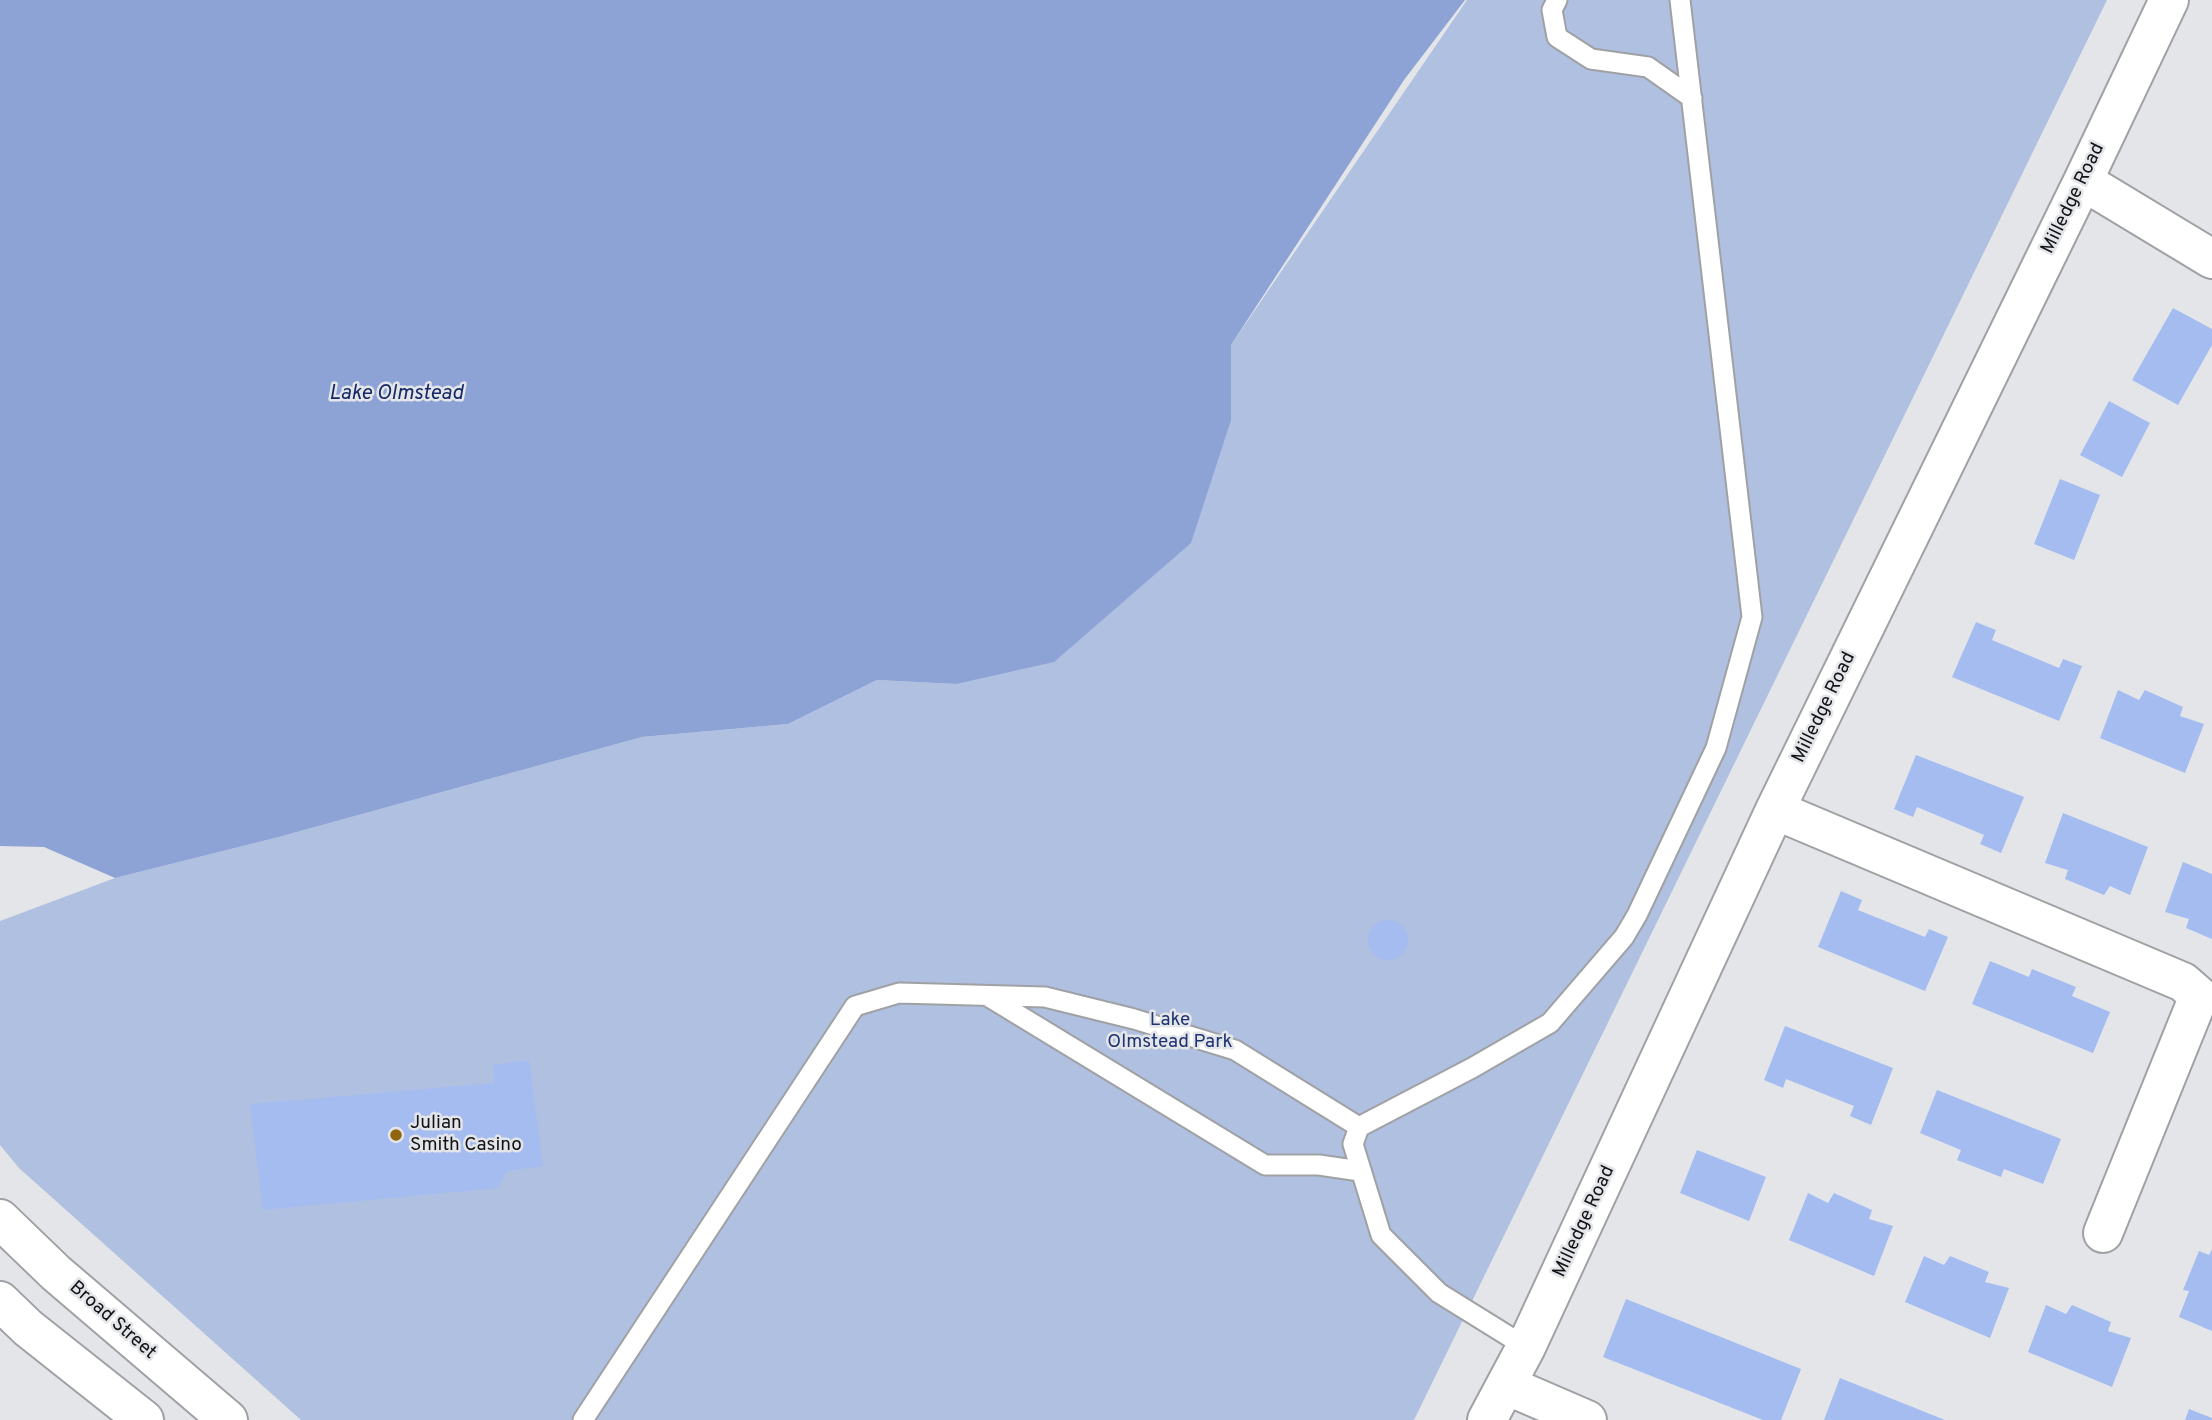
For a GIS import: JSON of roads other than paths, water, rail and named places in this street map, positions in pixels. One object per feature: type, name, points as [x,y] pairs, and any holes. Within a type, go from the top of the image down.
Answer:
[{"type":"street","name":"Milledge Road","points":[[1487,1420],[1526,1347],[1775,810],[2169,0]]},
{"type":"street","points":[[2083,181],[2212,259]]},
{"type":"street","points":[[1775,810],[2183,982],[2199,996],[2103,1233]]},
{"type":"street","name":"Broad Street","points":[[0,1219],[56,1273],[228,1420]]},
{"type":"street","points":[[0,1301],[28,1328],[144,1420]]},
{"type":"street","points":[[1506,1385],[1587,1420]]},
{"type":"lane","points":[[1557,0],[1552,10],[1557,37],[1591,60],[1648,67],[1692,98]]},
{"type":"lane","points":[[1526,1347],[1439,1293],[1381,1235],[1353,1144],[1359,1127],[1472,1069],[1549,1023],[1624,937],[1655,879],[1716,748],[1752,617],[1680,0]]},
{"type":"lane","points":[[583,1420],[855,1006],[899,993],[1045,997],[1134,1019],[1235,1050],[1359,1127]]},
{"type":"lane","points":[[986,995],[1265,1165],[1319,1165],[1360,1171]]},
{"type":"water","name":"Lake Olmstead","points":[[0,0],[1465,0],[1404,80],[1231,345],[1231,420],[1191,543],[1054,662],[956,684],[877,680],[788,724],[642,737],[275,838],[115,878],[44,847],[0,846]]},
{"type":"place","name":"Julian Smith Casino","points":[[396,1135]]},
{"type":"park label","name":"Lake Olmstead Park","points":[[1170,1032]]}]
